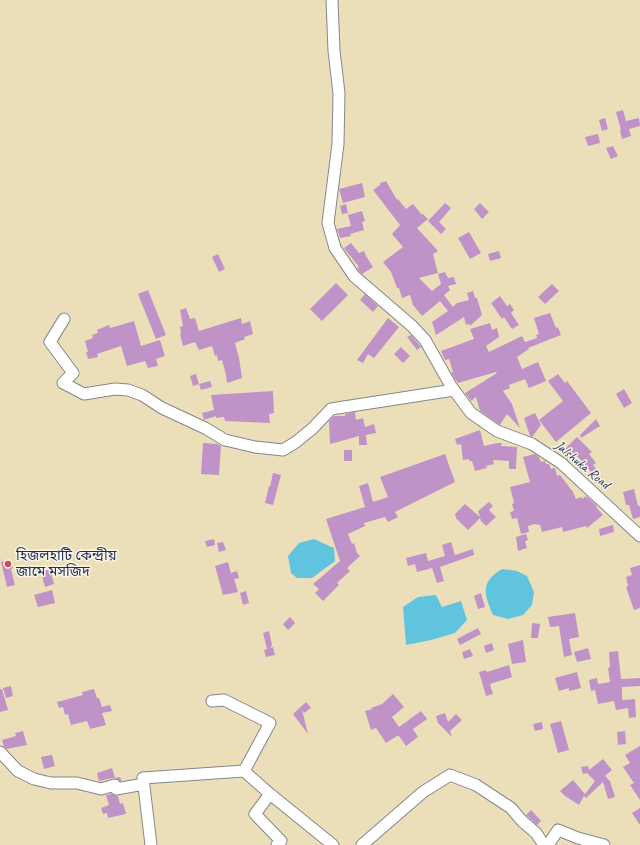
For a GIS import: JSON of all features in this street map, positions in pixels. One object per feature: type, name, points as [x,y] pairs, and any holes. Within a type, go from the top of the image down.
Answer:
[{"type":"street","name":"Jalshuka Road","points":[[332,0],[334,51],[339,93],[338,144],[328,223],[335,248],[354,276],[412,326],[425,340],[454,390],[471,413],[496,431],[532,444],[561,463],[640,536]]},
{"type":"street","points":[[64,319],[50,342],[73,373],[64,383],[84,394],[115,389],[128,390],[142,395],[162,408],[205,428],[225,440],[255,447],[283,450],[296,442],[331,409],[454,390]]},
{"type":"street","points":[[212,701],[224,700],[270,723],[244,771]]},
{"type":"street","points":[[0,752],[18,770],[34,779],[51,783],[77,783],[101,789],[115,785],[116,789],[144,784]]},
{"type":"street","points":[[151,845],[144,778],[244,771],[333,845]]},
{"type":"street","points":[[362,845],[423,792],[450,775],[476,785],[511,808],[522,821],[536,833],[544,845]]},
{"type":"street","points":[[270,794],[255,814],[281,841],[277,845]]},
{"type":"street","points":[[548,845],[558,830],[578,838],[604,845]]},
{"type":"water","points":[[314,539],[334,548],[335,561],[312,578],[297,578],[291,573],[288,556],[299,543]]},
{"type":"water","points":[[502,569],[517,571],[527,576],[534,592],[532,605],[523,615],[508,619],[493,615],[486,595],[486,589],[490,579]]},
{"type":"water","points":[[436,595],[442,607],[461,601],[467,620],[455,633],[406,645],[403,607],[418,597]]},
{"type":"building","points":[[623,110],[626,121],[639,118],[640,126],[629,129],[631,136],[622,139],[616,112]]},
{"type":"building","points":[[605,118],[608,129],[602,131],[599,120]]},
{"type":"building","points":[[598,134],[600,143],[588,146],[585,137]]},
{"type":"building","points":[[613,146],[618,156],[611,159],[606,148]]},
{"type":"building","points":[[386,181],[397,200],[398,199],[406,209],[413,204],[422,215],[423,214],[428,219],[417,228],[438,251],[433,254],[438,273],[419,278],[432,291],[441,284],[438,274],[445,272],[448,278],[454,277],[456,284],[448,286],[450,290],[444,295],[453,307],[457,303],[469,300],[467,293],[473,291],[475,298],[477,298],[482,315],[470,326],[469,324],[466,325],[464,317],[436,335],[432,322],[448,311],[440,301],[422,316],[413,305],[410,295],[402,298],[391,272],[383,262],[403,247],[392,234],[400,225],[373,190],[380,185],[380,183]]},
{"type":"building","points":[[362,183],[365,197],[343,203],[339,189]]},
{"type":"building","points":[[445,203],[451,208],[439,222],[446,229],[441,234],[428,221]]},
{"type":"building","points":[[480,203],[489,212],[482,219],[474,209]]},
{"type":"building","points":[[346,204],[348,213],[342,214],[340,206]]},
{"type":"building","points":[[362,211],[365,221],[362,222],[364,230],[350,234],[351,236],[340,238],[337,229],[351,226],[348,215]]},
{"type":"building","points":[[469,232],[481,253],[470,259],[458,238]]},
{"type":"building","points":[[351,243],[359,253],[364,251],[373,267],[362,274],[357,268],[359,267],[344,248]]},
{"type":"building","points":[[499,251],[501,258],[490,261],[488,254]]},
{"type":"building","points":[[218,254],[225,269],[219,272],[212,257]]},
{"type":"building","points":[[336,283],[348,295],[322,321],[310,309]]},
{"type":"building","points":[[552,284],[559,291],[545,304],[538,297]]},
{"type":"building","points":[[148,290],[166,335],[156,339],[138,294]]},
{"type":"building","points":[[365,294],[378,306],[373,312],[360,300]]},
{"type":"building","points":[[500,296],[507,306],[510,304],[514,310],[511,313],[519,325],[512,329],[504,317],[502,319],[491,303]]},
{"type":"building","points":[[186,308],[190,319],[195,318],[199,331],[241,318],[242,324],[250,321],[253,334],[244,337],[245,339],[235,343],[242,378],[227,383],[222,360],[218,361],[217,355],[215,356],[212,346],[199,350],[195,342],[183,346],[180,334],[180,327],[183,326],[180,310]]},
{"type":"building","points":[[550,313],[556,328],[558,327],[561,335],[528,348],[529,349],[517,357],[522,369],[538,362],[546,381],[529,388],[525,379],[509,385],[510,388],[503,391],[512,404],[520,428],[507,414],[500,425],[480,411],[476,397],[471,401],[465,393],[497,373],[496,372],[458,383],[451,373],[453,372],[449,359],[445,360],[441,351],[474,339],[470,329],[490,323],[492,330],[497,328],[499,337],[486,346],[489,352],[522,336],[525,342],[537,338],[536,335],[539,334],[534,318]]},
{"type":"building","points":[[388,318],[399,327],[374,358],[368,354],[363,363],[357,360]]},
{"type":"building","points":[[134,321],[141,346],[160,340],[165,356],[156,359],[158,366],[148,368],[145,361],[127,366],[121,346],[97,354],[98,357],[88,359],[85,341],[93,338],[92,335],[98,333],[97,330],[109,325],[110,328]]},
{"type":"building","points":[[411,335],[421,347],[417,350],[407,337]]},
{"type":"building","points":[[401,347],[410,356],[403,363],[394,354]]},
{"type":"building","points":[[196,374],[199,384],[193,386],[190,376]]},
{"type":"building","points":[[558,374],[565,383],[567,381],[591,413],[556,442],[539,420],[563,401],[548,381]]},
{"type":"building","points":[[210,381],[212,387],[201,390],[199,384]]},
{"type":"building","points":[[624,389],[632,403],[624,408],[616,394]]},
{"type":"building","points":[[273,391],[274,413],[269,414],[270,423],[225,421],[224,417],[216,418],[216,416],[204,420],[202,413],[214,410],[211,395]]},
{"type":"building","points":[[355,412],[356,420],[363,418],[365,427],[374,424],[376,433],[366,435],[367,445],[359,445],[359,436],[330,444],[329,421],[334,416],[345,416],[345,414]]},
{"type":"building","points":[[535,413],[541,425],[532,437],[530,436],[524,418]]},
{"type":"building","points":[[596,419],[600,426],[581,438],[580,435]]},
{"type":"building","points":[[480,430],[484,446],[502,443],[501,446],[517,447],[516,469],[509,469],[509,461],[493,460],[494,464],[486,466],[487,468],[475,471],[472,461],[469,461],[469,459],[463,460],[461,444],[457,445],[455,439]]},
{"type":"building","points":[[577,437],[592,452],[589,454],[596,463],[593,465],[599,472],[597,474],[602,479],[596,483],[588,474],[591,472],[575,454],[568,460],[561,453]]},
{"type":"building","points":[[203,443],[217,444],[221,446],[219,475],[201,474]]},
{"type":"building","points":[[344,450],[352,450],[352,461],[344,461]]},
{"type":"building","points":[[445,454],[455,482],[395,512],[398,517],[388,522],[385,517],[364,523],[365,526],[348,534],[352,544],[354,543],[357,553],[360,556],[347,568],[350,571],[337,583],[339,585],[323,601],[315,593],[319,589],[313,584],[340,561],[326,519],[365,507],[359,486],[368,483],[373,502],[388,497],[380,477]]},
{"type":"building","points":[[535,454],[539,457],[541,462],[545,461],[546,464],[549,464],[551,469],[555,468],[557,476],[560,475],[573,492],[576,499],[581,497],[582,499],[586,496],[597,506],[596,507],[603,515],[587,528],[586,526],[563,532],[562,527],[542,532],[540,525],[535,524],[528,526],[529,532],[521,534],[517,518],[512,519],[510,512],[514,511],[512,504],[514,503],[510,487],[530,482],[523,457]]},
{"type":"building","points":[[273,473],[281,475],[273,505],[265,503]]},
{"type":"building","points":[[634,489],[638,506],[640,506],[640,517],[633,519],[629,505],[626,505],[623,492]]},
{"type":"building","points":[[489,502],[493,506],[489,510],[496,517],[486,526],[480,518],[468,530],[456,518],[455,514],[465,504],[480,517],[478,511]]},
{"type":"building","points":[[613,525],[614,532],[600,536],[599,529]]},
{"type":"building","points":[[526,534],[528,540],[525,541],[527,548],[518,551],[516,537]]},
{"type":"building","points":[[214,539],[215,545],[207,547],[205,541]]},
{"type":"building","points":[[223,542],[226,550],[219,552],[217,543]]},
{"type":"building","points":[[451,542],[455,555],[473,549],[474,555],[440,567],[444,581],[437,583],[432,568],[417,572],[415,564],[408,566],[406,558],[426,553],[428,561],[445,556],[442,545]]},
{"type":"building","points":[[10,560],[13,568],[11,569],[15,585],[7,587],[1,562]]},
{"type":"building","points":[[228,562],[231,573],[237,571],[239,578],[234,579],[238,592],[223,595],[215,566]]},
{"type":"building","points":[[640,565],[640,608],[634,610],[626,587],[628,586],[626,577],[632,575],[630,568]]},
{"type":"building","points":[[50,569],[54,584],[45,587],[41,572]]},
{"type":"building","points":[[52,590],[55,603],[38,607],[34,595]]},
{"type":"building","points":[[246,591],[249,603],[243,605],[240,593]]},
{"type":"building","points":[[481,593],[485,607],[478,609],[474,596]]},
{"type":"building","points":[[575,613],[579,637],[569,639],[572,655],[564,657],[559,626],[550,627],[548,617]]},
{"type":"building","points":[[290,617],[295,623],[288,630],[283,624]]},
{"type":"building","points":[[532,623],[540,624],[538,638],[531,638]]},
{"type":"building","points":[[478,628],[481,634],[460,645],[457,639]]},
{"type":"building","points":[[269,631],[272,645],[270,648],[273,647],[275,655],[266,657],[264,650],[267,649],[263,633]]},
{"type":"building","points":[[523,640],[526,662],[512,664],[508,644]]},
{"type":"building","points":[[492,643],[494,650],[486,653],[484,646]]},
{"type":"building","points":[[588,648],[591,659],[577,662],[574,652]]},
{"type":"building","points":[[470,649],[473,656],[464,659],[462,652]]},
{"type":"building","points":[[618,651],[621,679],[640,678],[640,686],[622,687],[622,700],[635,699],[636,717],[629,718],[628,708],[616,710],[614,701],[598,704],[595,690],[591,691],[589,680],[597,678],[598,684],[610,682],[608,668],[610,667],[609,652]]},
{"type":"building","points":[[509,665],[512,677],[490,684],[493,694],[486,696],[479,672],[486,670],[487,672]]},
{"type":"building","points":[[577,672],[581,688],[569,691],[569,688],[559,691],[555,678]]},
{"type":"building","points":[[11,686],[13,696],[6,698],[3,688]]},
{"type":"building","points":[[0,689],[2,689],[8,710],[0,712]]},
{"type":"building","points":[[94,689],[102,707],[110,705],[112,711],[102,713],[106,725],[90,729],[87,721],[71,725],[68,714],[65,715],[63,707],[59,708],[57,702],[83,695],[82,692]]},
{"type":"building","points":[[393,694],[404,707],[392,717],[399,727],[421,711],[427,719],[413,729],[418,737],[406,746],[399,736],[386,743],[376,728],[371,730],[365,711],[382,704]]},
{"type":"building","points":[[306,702],[311,708],[304,713],[302,710],[308,734],[293,714]]},
{"type":"building","points":[[445,713],[448,722],[456,714],[462,720],[450,731],[452,737],[438,723],[436,716]]},
{"type":"building","points":[[561,721],[569,750],[558,753],[550,724]]},
{"type":"building","points":[[542,722],[543,729],[535,731],[533,724]]},
{"type":"building","points":[[23,731],[27,745],[7,749],[4,747],[2,740],[16,736],[15,733]]},
{"type":"building","points":[[625,731],[626,744],[618,745],[617,732]]},
{"type":"building","points":[[640,746],[640,800],[630,785],[634,783],[623,767],[630,763],[625,755]]},
{"type":"building","points":[[52,755],[55,766],[44,769],[41,757]]},
{"type":"building","points":[[603,759],[612,770],[605,776],[610,781],[615,797],[608,799],[603,782],[586,798],[584,796],[579,805],[560,791],[573,780],[585,794],[595,781],[587,773],[583,774],[581,767],[588,766],[589,770]]},
{"type":"building","points":[[112,768],[115,778],[120,777],[122,781],[113,778],[99,781],[97,773]]},
{"type":"building","points":[[111,794],[118,796],[120,804],[123,803],[126,814],[108,818],[107,813],[103,814],[101,808],[109,805],[106,795]]},
{"type":"building","points":[[640,808],[640,825],[632,813]]},
{"type":"building","points":[[531,810],[541,821],[537,825],[526,815]]},
{"type":"place","name":"হিজলহাটি কেন্দ্রীয় জামে মসজিদ","points":[[8,564]]}]
